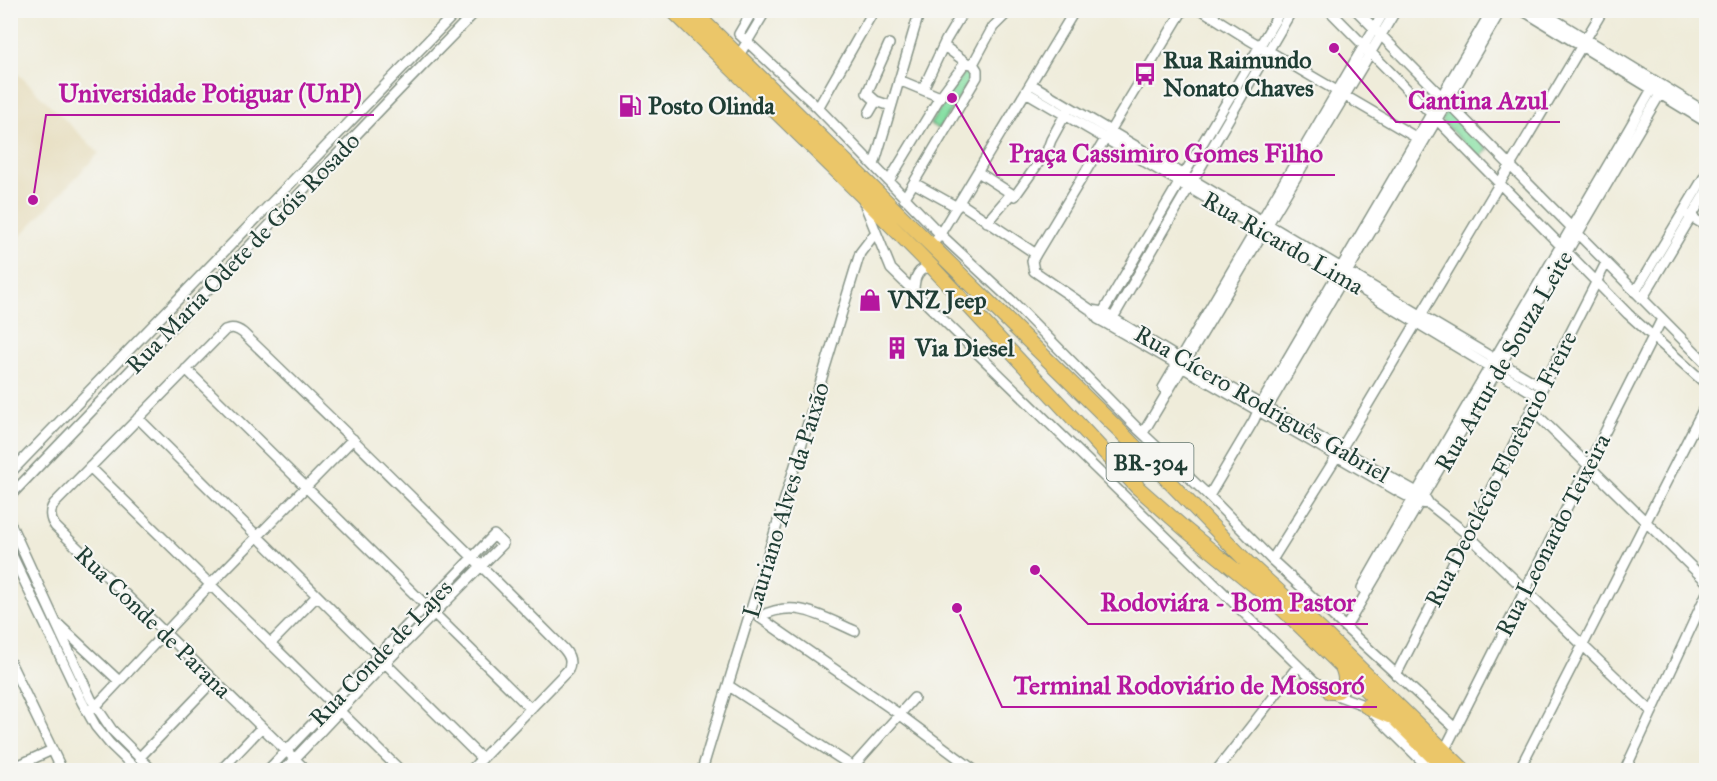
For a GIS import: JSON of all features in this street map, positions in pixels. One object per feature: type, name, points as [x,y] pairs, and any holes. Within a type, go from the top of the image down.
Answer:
[{"type":"highway","name":"BR-304","points":[[672,10],[933,268],[1137,487],[1276,603],[1446,771]]},
{"type":"highway","name":"BR-304","points":[[692,10],[738,57],[936,240],[1250,564],[1323,632],[1464,771]]},
{"type":"highway","points":[[1100,448],[1115,451],[1122,447],[1118,429]]},
{"type":"highway","points":[[1137,487],[1134,478],[1136,469],[1143,465],[1154,466]]},
{"type":"highway","points":[[1330,692],[1338,691],[1344,684],[1346,675],[1342,667]]},
{"type":"highway","points":[[1366,706],[1396,720]]},
{"type":"street","name":"Rua Maria Odete de Góis Rosado","points":[[10,474],[458,10]]},
{"type":"street","name":"Rua Maria Odete de Góis Rosado","points":[[10,496],[445,44],[475,10]]},
{"type":"street","points":[[753,10],[739,34],[818,108],[874,165],[936,240],[1020,308],[1141,432],[1272,560],[1456,729]]},
{"type":"street","points":[[738,57],[766,10]]},
{"type":"street","points":[[874,165],[920,10]]},
{"type":"street","points":[[923,89],[964,10]]},
{"type":"street","points":[[889,181],[940,97],[960,69],[970,64],[993,27],[1010,10]]},
{"type":"street","points":[[936,240],[1075,10]]},
{"type":"street","points":[[914,183],[958,205],[1036,254],[1183,10]]},
{"type":"street","points":[[1202,10],[1269,52],[1417,138]]},
{"type":"street","points":[[1100,315],[1281,10]]},
{"type":"street","points":[[1111,322],[1292,10]]},
{"type":"street","points":[[1329,10],[1596,282],[1707,384]]},
{"type":"street","points":[[1356,10],[1707,363]]},
{"type":"street","points":[[1378,32],[1385,10]]},
{"type":"street","points":[[1141,432],[1378,32],[1396,10]]},
{"type":"street","points":[[1209,496],[1261,412],[1433,118],[1492,10]]},
{"type":"street","points":[[1444,99],[1501,10]]},
{"type":"street","points":[[1522,10],[1707,112]]},
{"type":"street","points":[[1539,10],[1584,43]]},
{"type":"street","points":[[1272,560],[1339,453],[1603,10]]},
{"type":"street","points":[[818,108],[872,11]]},
{"type":"street","points":[[904,199],[977,77],[977,70],[944,46]]},
{"type":"street","points":[[891,106],[876,101],[868,95],[867,89],[887,48],[905,59]]},
{"type":"street","points":[[398,91],[384,100],[379,97],[403,66]]},
{"type":"street","points":[[1640,77],[1656,92],[1707,122]]},
{"type":"street","points":[[899,80],[940,97]]},
{"type":"street","name":"Rua Ricardo Lima","points":[[1028,88],[1540,392]]},
{"type":"street","name":"Rua Artur de Souza Leite","points":[[1343,624],[1420,499],[1656,92]]},
{"type":"street","points":[[869,113],[876,101]]},
{"type":"street","points":[[978,172],[1015,196],[1047,151],[1067,111]]},
{"type":"street","points":[[1342,273],[1417,138],[1433,118]]},
{"type":"street","points":[[1639,296],[1688,214],[1707,174]]},
{"type":"street","points":[[1693,205],[1707,192]]},
{"type":"street","points":[[987,222],[1011,194]]},
{"type":"street","points":[[861,195],[891,269],[1314,681],[1330,692],[1366,706],[1431,771]]},
{"type":"street","points":[[1693,205],[1707,213]]},
{"type":"street","points":[[1688,214],[1707,225]]},
{"type":"street","name":"Lauriano Alves da Paixão","points":[[702,771],[860,253],[876,232]]},
{"type":"street","name":"Rua Cícero Rodriguês Gabriel","points":[[1036,254],[1032,261],[1034,271],[1091,310],[1261,412],[1420,499],[1467,534],[1652,712]]},
{"type":"street","name":"Rua Deoclécio Florêncio Freire","points":[[1396,675],[1606,262]]},
{"type":"street","points":[[914,291],[914,284],[921,270],[926,267],[933,268]]},
{"type":"street","name":"Rua Leonardo Teixeira","points":[[1444,751],[1662,319]]},
{"type":"street","points":[[400,771],[90,467],[225,330],[230,328],[238,329],[353,439],[482,565],[570,657],[568,670],[471,771]]},
{"type":"street","points":[[186,369],[531,709]]},
{"type":"street","points":[[1519,771],[1707,404]]},
{"type":"street","points":[[1531,409],[1707,581]]},
{"type":"street","points":[[138,418],[482,759]]},
{"type":"street","points":[[87,712],[96,706],[257,536],[353,439]]},
{"type":"street","name":"Rua Conde de Parana","points":[[90,467],[52,507],[51,518],[55,526],[306,771]]},
{"type":"street","points":[[10,524],[96,706],[112,730],[152,771]]},
{"type":"street","name":"Rua Conde de Lajes","points":[[268,771],[494,535],[503,544],[385,663],[284,771]]},
{"type":"street","points":[[10,551],[87,712],[104,737],[137,771]]},
{"type":"street","points":[[1625,771],[1707,595]]},
{"type":"street","points":[[270,644],[317,596]]},
{"type":"street","points":[[855,631],[812,612],[791,607],[773,610],[759,617],[899,714],[961,767],[974,771]]},
{"type":"street","points":[[56,621],[119,681]]},
{"type":"street","points":[[10,662],[62,771]]},
{"type":"street","points":[[1217,771],[1298,666]]},
{"type":"street","points":[[139,758],[213,681]]},
{"type":"street","points":[[729,686],[854,769],[914,698]]},
{"type":"street","points":[[221,771],[261,728]]},
{"type":"street","points":[[10,770],[52,750]]},
{"type":"shaded area","points":[[10,66],[99,153],[11,246],[10,246]]},
{"type":"green space","points":[[971,68],[974,73],[939,129],[930,124],[966,69]]},
{"type":"green space","points":[[1449,107],[1488,149],[1479,159],[1441,120]]},
{"type":"place","name":"Cantina Azul","points":[[1334,48]]},
{"type":"place","name":"Rua Raimundo Nonato Chaves","points":[[1145,74]]},
{"type":"place","name":"Praça Cassimiro Gomes Filho","points":[[952,98]]},
{"type":"place","name":"Posto Olinda","points":[[630,106]]},
{"type":"place","name":"Universidade Potiguar (UnP)","points":[[33,200]]},
{"type":"place","name":"VNZ Jeep","points":[[870,300]]},
{"type":"place","name":"Via Diesel","points":[[897,348]]},
{"type":"place","name":"Rodoviára - Bom Pastor","points":[[1035,570]]},
{"type":"place","name":"Terminal Rodoviário de Mossoró","points":[[957,608]]}]
